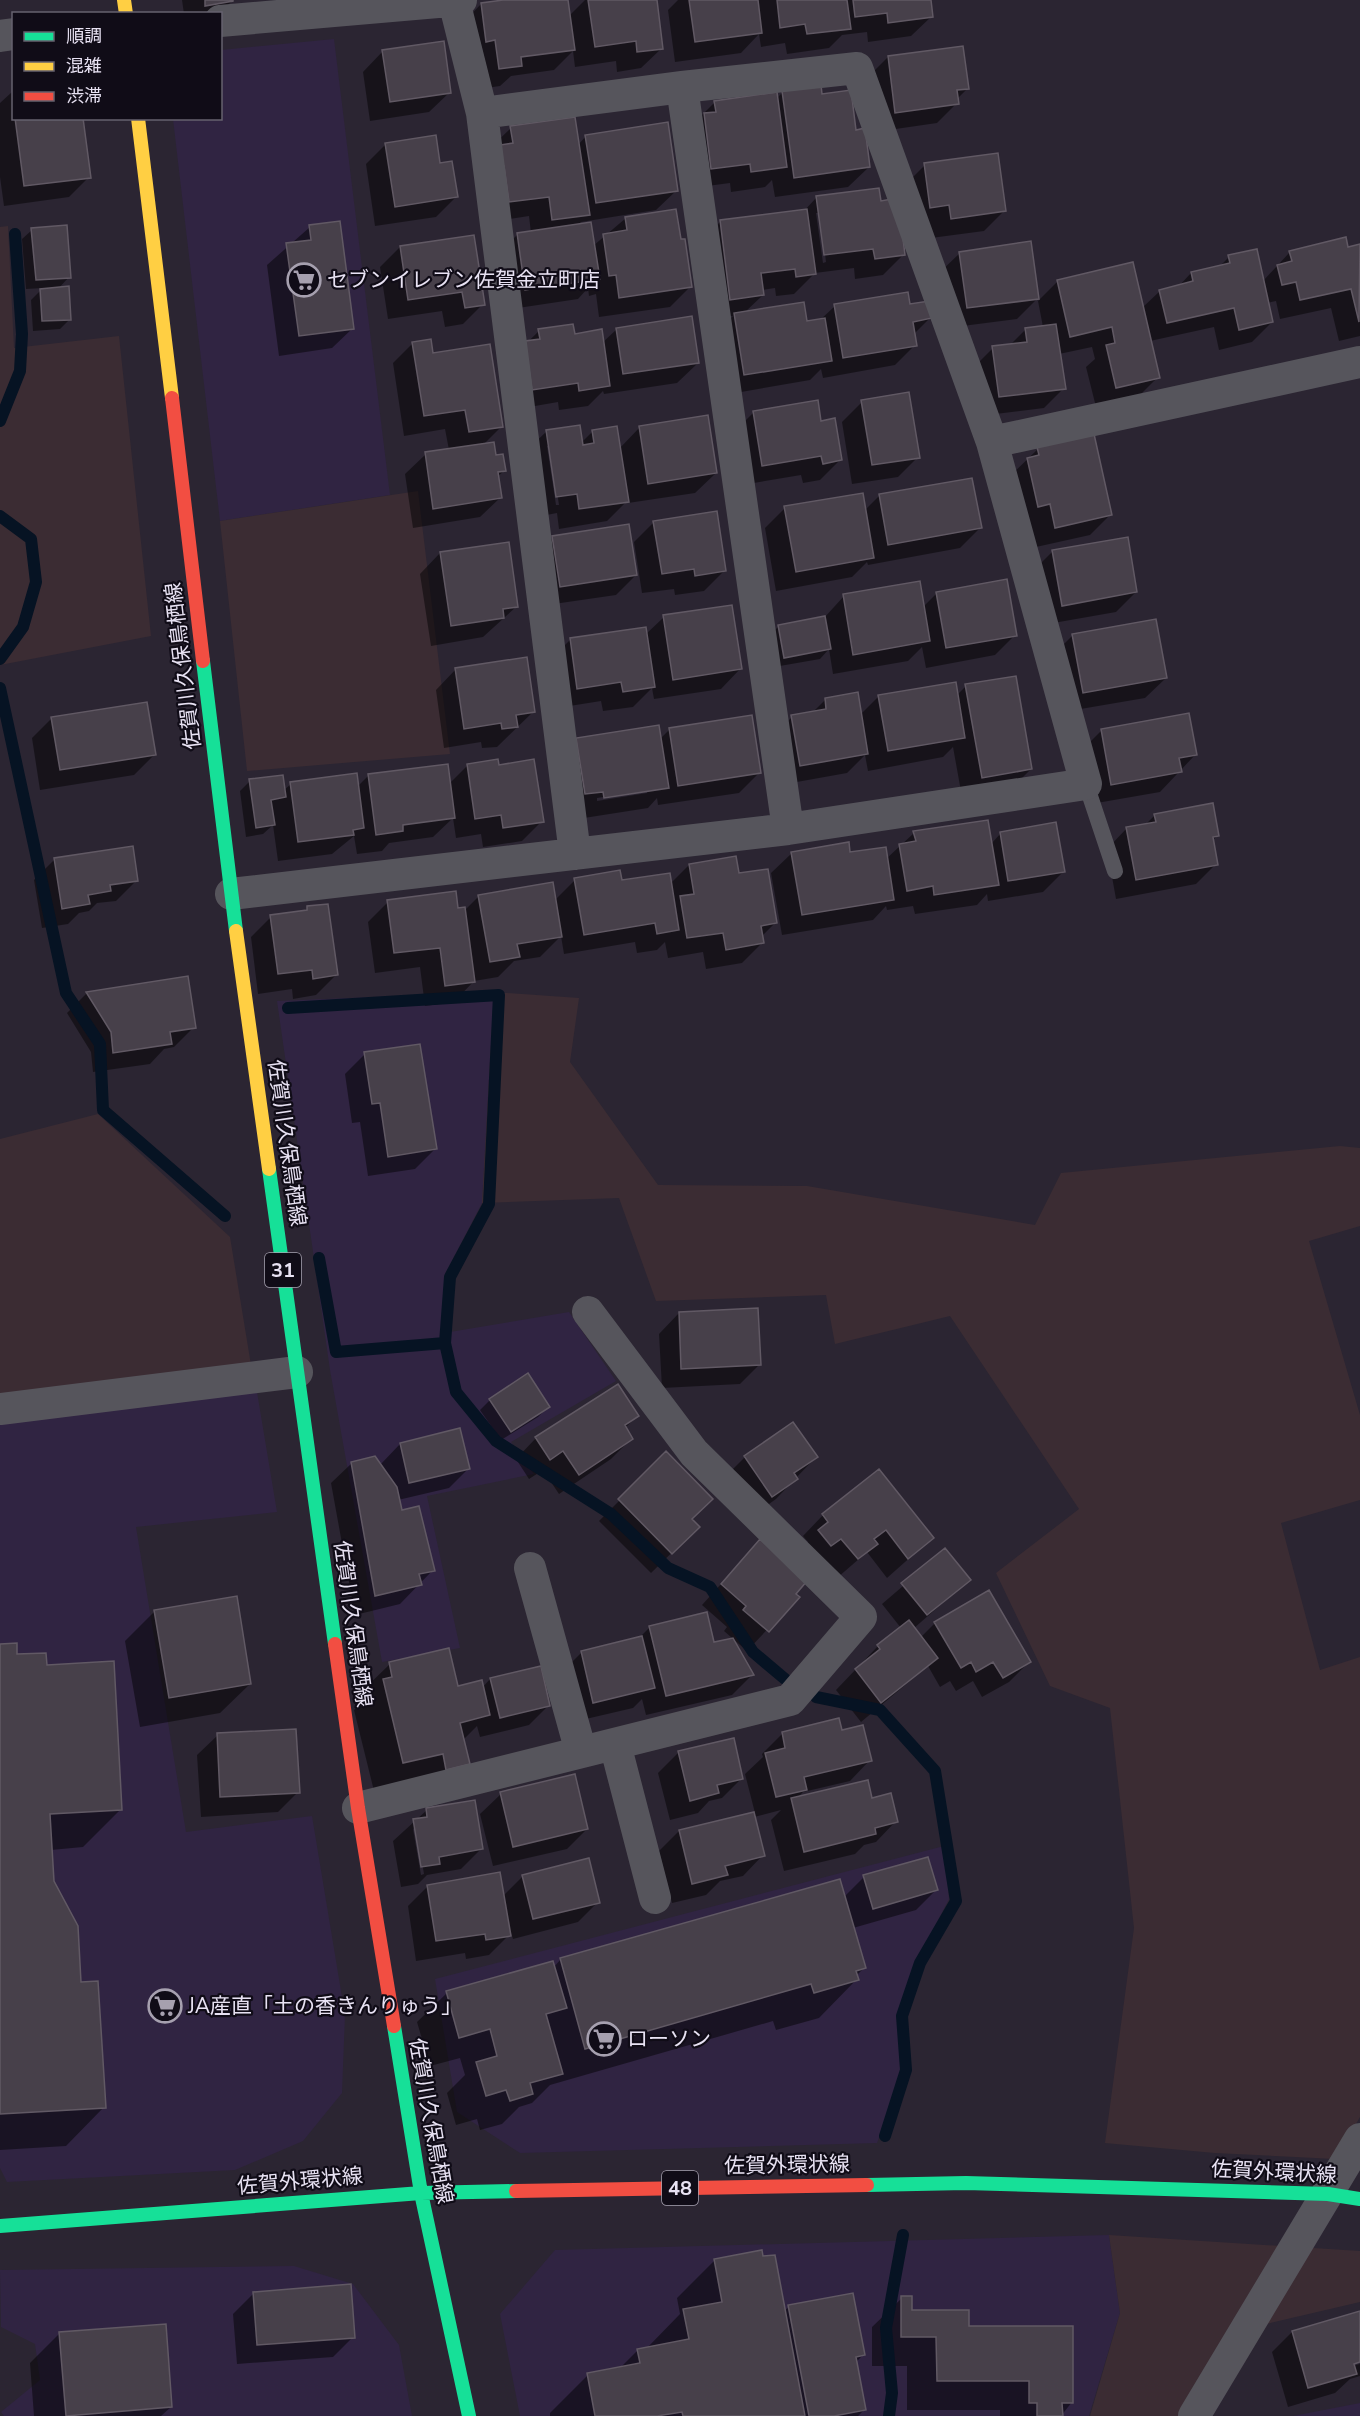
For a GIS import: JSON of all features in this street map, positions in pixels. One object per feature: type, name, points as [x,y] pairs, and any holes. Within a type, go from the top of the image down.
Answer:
[{"type":"main road","name":"佐賀川久保鳥栖線","points":[[138,120],[231,894],[358,1808],[421,2193],[469,2416]]},
{"type":"main road","name":"佐賀外環状線","points":[[0,2226],[421,2193],[966,2182],[1328,2194],[1360,2199]]},
{"type":"street","points":[[222,21],[457,1],[482,113],[575,854]]},
{"type":"street","points":[[231,894],[788,829],[1086,784],[993,442],[857,68],[682,87],[482,113]]},
{"type":"street","points":[[682,87],[788,829]]},
{"type":"street","points":[[993,442],[1360,362]]},
{"type":"street","points":[[358,1808],[790,1700],[861,1617],[694,1453],[588,1312]]},
{"type":"street","points":[[0,1409],[297,1372]]},
{"type":"street","points":[[530,1568],[581,1752]]},
{"type":"street","points":[[615,1744],[655,1898]]},
{"type":"street","points":[[1194,2416],[1360,2139]]},
{"type":"lane","points":[[1086,784],[1114,871]]},
{"type":"shaded area","points":[[334,39],[390,495],[220,521],[173,120],[222,120],[222,50]]},
{"type":"shaded area","points":[[8,226],[14,348],[119,336],[151,636],[0,665],[0,227]]},
{"type":"shaded area","points":[[418,491],[450,754],[247,771],[220,521]]},
{"type":"shaded area","points":[[494,992],[482,1203],[445,1274],[444,1333],[569,1312],[616,1381],[511,1442],[534,1474],[427,1496],[460,1648],[382,1662],[330,1370],[277,1001]]},
{"type":"shaded area","points":[[494,992],[579,998],[570,1062],[658,1185],[807,1186],[1035,1225],[1061,1173],[1340,1146],[1360,1148],[1360,1226],[1309,1241],[1360,1415],[1360,1500],[1281,1523],[1320,1670],[1360,1657],[1360,2117],[1335,2159],[1215,2153],[1105,2143],[1134,1928],[1110,1708],[1050,1686],[996,1573],[1079,1509],[950,1316],[835,1344],[826,1295],[656,1301],[619,1198],[482,1203]]},
{"type":"shaded area","points":[[98,1114],[230,1237],[251,1365],[0,1400],[0,1139]]},
{"type":"shaded area","points":[[256,1386],[277,1512],[136,1527],[186,1832],[312,1816],[345,2015],[342,2093],[303,2141],[235,2170],[7,2182],[0,2168],[0,1418]]},
{"type":"shaded area","points":[[944,1846],[949,1899],[918,1959],[897,2014],[903,2072],[877,2143],[520,2153],[457,2112],[435,1979]]},
{"type":"shaded area","points":[[1109,2235],[1120,2313],[1089,2416],[520,2416],[500,2314],[555,2250]]},
{"type":"shaded area","points":[[1109,2235],[1360,2251],[1360,2302],[1262,2325],[1206,2416],[1090,2416],[1120,2313]]},
{"type":"shaded area","points":[[294,2266],[353,2284],[399,2345],[412,2416],[4,2416],[1,2412],[40,2380],[35,2344],[1,2327],[0,2270]]},
{"type":"shaded area","points":[[1360,2403],[1360,2416],[1293,2416]]},
{"type":"building","points":[[205,0],[233,0],[233,1],[205,6]]},
{"type":"building","points":[[503,0],[568,0],[575,50],[521,57],[522,66],[499,69],[495,40],[486,42],[481,3]]},
{"type":"building","points":[[588,0],[657,0],[663,49],[637,52],[636,41],[595,47]]},
{"type":"building","points":[[689,0],[758,0],[762,33],[695,42]]},
{"type":"building","points":[[777,0],[847,0],[851,29],[807,34],[805,24],[780,28]]},
{"type":"building","points":[[853,0],[931,0],[933,17],[888,23],[887,13],[855,17]]},
{"type":"building","points":[[444,41],[451,93],[390,102],[382,50]]},
{"type":"building","points":[[963,46],[969,89],[957,90],[959,104],[895,113],[888,56]]},
{"type":"building","points":[[821,85],[822,94],[851,90],[856,130],[865,128],[870,167],[794,178],[782,91]]},
{"type":"building","points":[[777,92],[787,167],[751,172],[750,164],[711,169],[704,113],[716,112],[714,101]]},
{"type":"building","points":[[575,117],[590,215],[552,220],[549,197],[509,202],[504,166],[493,146],[513,143],[510,126]]},
{"type":"building","points":[[15,120],[83,120],[91,178],[24,186]]},
{"type":"building","points":[[668,122],[678,191],[596,203],[585,135]]},
{"type":"building","points":[[436,135],[440,163],[452,161],[458,197],[395,207],[385,143]]},
{"type":"building","points":[[998,153],[1006,211],[951,219],[949,205],[930,208],[924,163]]},
{"type":"building","points":[[879,188],[881,201],[898,198],[905,255],[875,259],[873,249],[824,255],[816,196]]},
{"type":"building","points":[[676,209],[681,239],[685,239],[692,287],[619,298],[616,275],[609,276],[603,234],[627,230],[625,217]]},
{"type":"building","points":[[807,209],[816,274],[796,277],[795,269],[761,273],[764,295],[730,300],[720,220]]},
{"type":"building","points":[[340,221],[354,329],[299,336],[286,243],[311,240],[309,225]]},
{"type":"building","points":[[591,222],[600,279],[525,290],[517,233]]},
{"type":"building","points":[[67,225],[71,278],[36,280],[31,228]]},
{"type":"building","points":[[474,235],[485,305],[465,308],[462,292],[408,300],[400,246]]},
{"type":"building","points":[[1346,237],[1348,247],[1360,244],[1359,322],[1351,289],[1300,300],[1296,282],[1282,285],[1277,265],[1292,261],[1289,251]]},
{"type":"building","points":[[1031,241],[1039,299],[967,308],[959,252]]},
{"type":"building","points":[[1257,249],[1273,322],[1239,330],[1234,308],[1167,323],[1159,290],[1193,281],[1191,272],[1230,263],[1228,255]]},
{"type":"building","points":[[1133,262],[1160,378],[1116,388],[1106,345],[1115,343],[1112,327],[1070,337],[1057,280]]},
{"type":"building","points":[[69,286],[71,320],[42,321],[40,289]]},
{"type":"building","points":[[908,292],[910,304],[929,301],[932,318],[913,322],[917,346],[843,358],[834,304]]},
{"type":"building","points":[[804,302],[807,321],[825,318],[832,361],[744,375],[734,313]]},
{"type":"building","points":[[692,316],[699,363],[623,374],[616,328]]},
{"type":"building","points":[[573,324],[575,334],[602,329],[610,386],[579,391],[578,383],[532,390],[525,341],[540,339],[538,329]]},
{"type":"building","points":[[1056,324],[1066,389],[999,397],[992,346],[1027,342],[1025,328]]},
{"type":"building","points":[[431,339],[433,353],[490,344],[503,427],[469,432],[465,410],[424,416],[412,342]]},
{"type":"building","points":[[909,392],[920,458],[872,465],[861,400]]},
{"type":"building","points":[[818,400],[821,421],[835,418],[842,460],[823,464],[821,456],[762,466],[753,411]]},
{"type":"building","points":[[708,415],[717,473],[648,484],[639,426]]},
{"type":"building","points":[[580,425],[583,445],[594,443],[592,430],[617,426],[629,502],[579,509],[577,494],[556,497],[546,430]]},
{"type":"building","points":[[1094,434],[1112,515],[1055,528],[1050,504],[1038,507],[1027,458],[1039,455],[1037,447]]},
{"type":"building","points":[[494,442],[496,455],[503,454],[506,471],[498,472],[502,498],[433,509],[425,452]]},
{"type":"building","points":[[972,478],[982,528],[888,545],[879,494]]},
{"type":"building","points":[[863,493],[874,558],[796,572],[784,506]]},
{"type":"building","points":[[717,511],[726,571],[695,576],[694,569],[662,574],[653,521]]},
{"type":"building","points":[[629,524],[637,575],[560,587],[552,536]]},
{"type":"building","points":[[1128,537],[1137,592],[1062,606],[1052,550]]},
{"type":"building","points":[[509,542],[518,607],[503,609],[504,618],[451,626],[440,552]]},
{"type":"building","points":[[1007,579],[1017,636],[946,648],[936,592]]},
{"type":"building","points":[[920,581],[930,641],[853,655],[843,594]]},
{"type":"building","points":[[732,605],[742,669],[673,680],[663,615]]},
{"type":"building","points":[[825,616],[831,649],[784,658],[778,625]]},
{"type":"building","points":[[1156,619],[1167,678],[1083,693],[1072,634]]},
{"type":"building","points":[[646,627],[655,687],[623,692],[621,682],[577,689],[570,638]]},
{"type":"building","points":[[527,657],[535,712],[516,715],[518,727],[502,729],[501,723],[464,729],[455,668]]},
{"type":"building","points":[[1016,676],[1032,769],[982,778],[965,684]]},
{"type":"building","points":[[956,682],[965,738],[888,751],[878,695]]},
{"type":"building","points":[[858,692],[868,754],[800,766],[791,715],[826,709],[825,698]]},
{"type":"building","points":[[147,702],[156,755],[60,770],[51,717]]},
{"type":"building","points":[[1189,713],[1197,755],[1179,758],[1182,772],[1111,785],[1101,729]]},
{"type":"building","points":[[752,715],[761,773],[678,786],[669,728]]},
{"type":"building","points":[[659,725],[669,788],[604,798],[603,792],[585,794],[576,738]]},
{"type":"building","points":[[498,759],[499,765],[534,759],[544,822],[503,828],[501,815],[475,819],[467,764]]},
{"type":"building","points":[[448,764],[455,818],[403,825],[403,831],[376,835],[368,774]]},
{"type":"building","points":[[357,773],[364,828],[353,830],[354,835],[298,842],[290,782]]},
{"type":"building","points":[[283,775],[286,797],[271,800],[275,825],[256,828],[249,779]]},
{"type":"building","points":[[1213,803],[1219,836],[1213,837],[1218,865],[1136,880],[1126,827],[1156,822],[1154,814]]},
{"type":"building","points":[[988,820],[999,885],[934,895],[933,886],[907,891],[899,844],[916,841],[913,831]]},
{"type":"building","points":[[1056,822],[1065,872],[1008,881],[1000,832]]},
{"type":"building","points":[[849,842],[850,852],[886,847],[894,900],[802,915],[791,852]]},
{"type":"building","points":[[133,846],[138,881],[110,885],[111,891],[88,895],[90,904],[62,909],[54,858]]},
{"type":"building","points":[[736,856],[739,873],[768,869],[777,923],[761,926],[764,943],[726,950],[723,933],[687,938],[680,896],[694,894],[689,864]]},
{"type":"building","points":[[620,870],[622,880],[670,873],[679,930],[657,934],[655,923],[584,935],[574,878]]},
{"type":"building","points":[[553,882],[562,937],[517,944],[520,957],[490,962],[478,895]]},
{"type":"building","points":[[456,891],[458,908],[465,907],[475,982],[445,986],[440,948],[394,953],[387,900]]},
{"type":"building","points":[[328,904],[338,975],[313,979],[312,970],[278,974],[270,915],[307,910],[307,906]]},
{"type":"building","points":[[188,976],[196,1028],[170,1032],[172,1044],[113,1053],[111,1032],[86,992]]},
{"type":"building","points":[[420,1044],[437,1149],[388,1157],[380,1103],[372,1104],[364,1052]]},
{"type":"building","points":[[758,1308],[761,1365],[681,1369],[679,1312]]},
{"type":"building","points":[[528,1373],[550,1407],[511,1432],[489,1399]]},
{"type":"building","points":[[618,1384],[639,1416],[625,1425],[633,1439],[579,1475],[563,1451],[550,1460],[535,1437]]},
{"type":"building","points":[[793,1422],[818,1457],[794,1473],[798,1479],[772,1497],[744,1456]]},
{"type":"building","points":[[460,1428],[470,1469],[409,1483],[400,1443]]},
{"type":"building","points":[[666,1451],[713,1499],[692,1519],[700,1527],[672,1554],[618,1499]]},
{"type":"building","points":[[375,1456],[397,1487],[402,1510],[419,1506],[435,1571],[419,1574],[422,1585],[375,1596],[351,1462]]},
{"type":"building","points":[[879,1469],[934,1538],[908,1559],[886,1530],[874,1539],[878,1544],[858,1559],[841,1539],[831,1546],[818,1530],[828,1522],[822,1514]]},
{"type":"building","points":[[760,1539],[807,1581],[796,1594],[800,1597],[769,1632],[743,1610],[746,1606],[721,1584]]},
{"type":"building","points":[[945,1548],[971,1580],[927,1615],[901,1583]]},
{"type":"building","points":[[989,1590],[1031,1662],[1003,1678],[993,1662],[976,1672],[971,1662],[961,1668],[934,1622]]},
{"type":"building","points":[[237,1596],[251,1684],[169,1698],[154,1610]]},
{"type":"building","points":[[707,1612],[714,1642],[733,1638],[754,1675],[666,1696],[649,1626]]},
{"type":"building","points":[[909,1620],[938,1658],[881,1703],[855,1669],[880,1649],[877,1645]]},
{"type":"building","points":[[642,1636],[655,1688],[593,1703],[581,1651]]},
{"type":"building","points":[[17,1643],[17,1654],[46,1653],[47,1665],[114,1661],[122,1810],[50,1814],[54,1881],[78,1926],[81,1982],[98,1981],[106,2108],[0,2114],[0,1644]]},
{"type":"building","points":[[449,1648],[458,1686],[482,1680],[490,1715],[460,1723],[470,1764],[446,1770],[443,1754],[403,1763],[383,1679],[392,1677],[389,1662]]},
{"type":"building","points":[[541,1666],[550,1706],[500,1718],[490,1678]]},
{"type":"building","points":[[839,1718],[842,1730],[863,1725],[872,1761],[804,1777],[807,1790],[776,1797],[765,1753],[785,1748],[782,1732]]},
{"type":"building","points":[[296,1729],[300,1793],[220,1797],[217,1733]]},
{"type":"building","points":[[734,1738],[743,1779],[717,1785],[719,1793],[690,1801],[678,1751]]},
{"type":"building","points":[[575,1774],[588,1829],[513,1847],[500,1792]]},
{"type":"building","points":[[868,1780],[872,1798],[891,1793],[898,1822],[875,1828],[876,1834],[804,1852],[791,1798]]},
{"type":"building","points":[[475,1800],[483,1849],[439,1857],[440,1864],[421,1867],[413,1819],[427,1817],[426,1808]]},
{"type":"building","points":[[754,1812],[765,1856],[725,1866],[728,1875],[692,1884],[679,1830]]},
{"type":"building","points":[[928,1857],[938,1890],[873,1909],[863,1875]]},
{"type":"building","points":[[589,1858],[600,1903],[533,1919],[522,1875]]},
{"type":"building","points":[[500,1872],[511,1936],[486,1940],[485,1934],[436,1941],[427,1885]]},
{"type":"building","points":[[840,1879],[866,1968],[856,1971],[859,1980],[814,1993],[811,1984],[585,2049],[560,1958]]},
{"type":"building","points":[[553,1961],[567,2008],[546,2014],[563,2074],[530,2083],[533,2094],[510,2101],[506,2090],[486,2096],[476,2062],[497,2056],[490,2029],[459,2038],[446,1991]]},
{"type":"building","points":[[762,2250],[763,2256],[775,2255],[805,2416],[683,2416],[682,2412],[657,2416],[595,2416],[587,2373],[640,2363],[637,2349],[689,2339],[683,2309],[722,2302],[714,2259]]},
{"type":"building","points":[[351,2284],[355,2338],[257,2345],[253,2292]]},
{"type":"building","points":[[853,2293],[865,2355],[856,2357],[866,2410],[834,2416],[809,2416],[788,2305]]},
{"type":"building","points":[[901,2296],[912,2296],[912,2310],[969,2310],[969,2326],[1073,2326],[1073,2403],[1062,2403],[1063,2416],[1037,2416],[1037,2403],[1029,2403],[1029,2381],[937,2381],[936,2337],[901,2337]]},
{"type":"building","points":[[1360,2311],[1360,2362],[1354,2364],[1357,2374],[1308,2388],[1292,2331]]},
{"type":"building","points":[[166,2324],[172,2407],[66,2416],[59,2332]]},
{"type":"waterway","points":[[0,421],[20,371],[22,334],[15,234]]},
{"type":"waterway","points":[[0,516],[31,539],[36,582],[23,627],[0,659]]},
{"type":"waterway","points":[[0,688],[66,993],[100,1044],[103,1110],[225,1216]]},
{"type":"waterway","points":[[288,1008],[499,995],[489,1204],[450,1277],[445,1343],[456,1392],[496,1441],[611,1514],[668,1568],[710,1587],[753,1652],[785,1679]]},
{"type":"waterway","points":[[319,1258],[336,1352],[445,1343]]},
{"type":"waterway","points":[[816,1697],[880,1710],[935,1771],[956,1901],[920,1963],[902,2016],[906,2070],[885,2136]]},
{"type":"waterway","points":[[889,2416],[892,2393],[886,2328],[903,2235]]},
{"type":"traffic: fast","points":[[203,661],[236,931]]},
{"type":"traffic: fast","points":[[269,1169],[335,1644]]},
{"type":"traffic: fast","points":[[394,2026],[421,2193],[469,2416]]},
{"type":"traffic: fast","points":[[867,2185],[966,2183],[1328,2194],[1360,2199]]},
{"type":"traffic: fast","points":[[0,2226],[421,2193],[516,2191]]},
{"type":"traffic: slow","points":[[124,0],[126,12]]},
{"type":"traffic: slow","points":[[138,120],[172,398]]},
{"type":"traffic: slow","points":[[236,931],[269,1169]]},
{"type":"traffic: jam","points":[[172,398],[203,661]]},
{"type":"traffic: jam","points":[[335,1644],[358,1808],[394,2026]]},
{"type":"traffic: jam","points":[[516,2191],[867,2185]]},
{"type":"place","name":"セブンイレブン佐賀金立町店","points":[[304,280]]},
{"type":"place","name":"JA産直「土の香きんりゅう」","points":[[165,2006]]},
{"type":"place","name":"ローソン","points":[[604,2039]]}]
